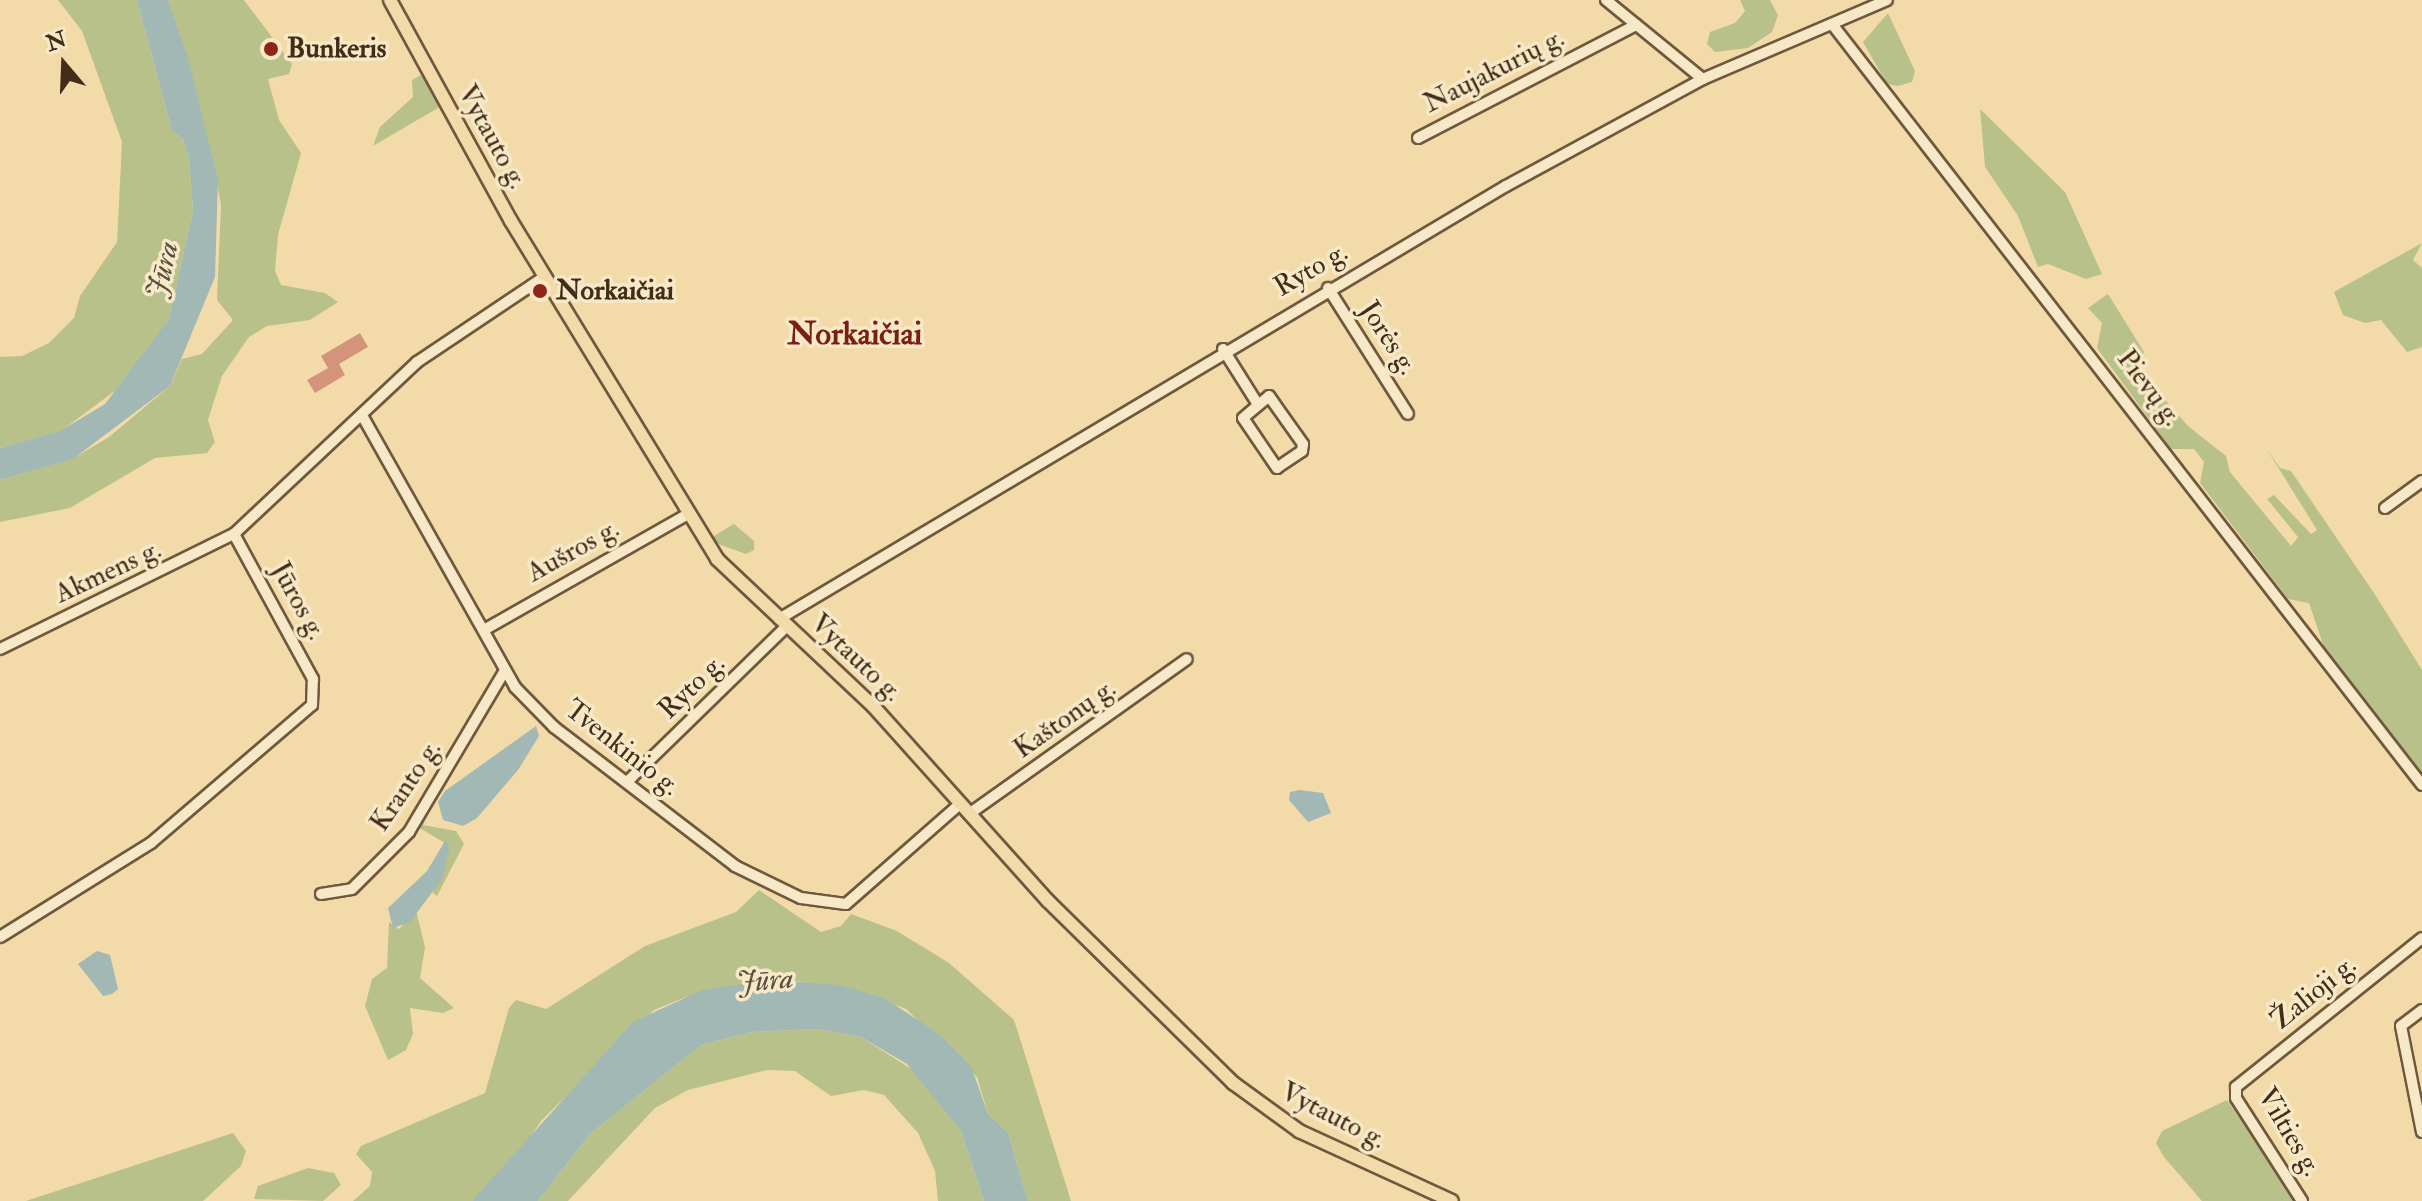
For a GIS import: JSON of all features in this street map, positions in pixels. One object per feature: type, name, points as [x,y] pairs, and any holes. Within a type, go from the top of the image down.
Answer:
[{"type":"main road","name":"Vytauto g.","points":[[390,0],[544,277],[685,516],[717,559],[873,706],[1087,941],[1249,1097],[1322,1143],[1452,1201]]},
{"type":"street","points":[[1606,0],[1703,79]]},
{"type":"street","name":"Ryto g.","points":[[629,780],[783,623],[1223,349],[1703,79],[1887,0]]},
{"type":"street","name":"Pievų g.","points":[[1832,24],[2422,785]]},
{"type":"street","name":"Naujakurių g.","points":[[1418,138],[1636,25]]},
{"type":"street","points":[[234,534],[428,354],[544,277]]},
{"type":"street","name":"Jorės g.","points":[[1328,288],[1408,414]]},
{"type":"street","points":[[1223,349],[1257,403]]},
{"type":"street","points":[[1275,398],[1303,444],[1302,451],[1277,468],[1243,418],[1257,403],[1275,398]]},
{"type":"street","name":"Tvenkinio g.","points":[[363,417],[484,630],[504,672],[541,716],[629,780],[735,866],[832,906],[861,896],[960,804]]},
{"type":"street","points":[[2385,508],[2422,481]]},
{"type":"street","name":"Aušros g.","points":[[484,630],[685,516]]},
{"type":"street","name":"Akmens g.","points":[[0,649],[234,534]]},
{"type":"street","name":"Jūros g.","points":[[0,937],[151,843],[312,705],[313,679],[234,534]]},
{"type":"street","name":"Kaštonų g.","points":[[969,814],[1187,659]]},
{"type":"street","name":"Kranto g.","points":[[321,894],[352,889],[409,832],[504,672]]},
{"type":"street","name":"Žalioji g.","points":[[2236,1087],[2422,938]]},
{"type":"street","points":[[2422,1010],[2401,1026],[2422,1132]]},
{"type":"street","name":"Vilties g.","points":[[2236,1087],[2236,1098],[2302,1201]]},
{"type":"green space","points":[[58,0],[137,0],[172,131],[183,139],[189,158],[193,210],[169,319],[120,387],[61,431],[0,448],[0,357],[22,356],[49,343],[74,318],[80,296],[117,242],[122,142],[82,31]]},
{"type":"green space","points":[[168,0],[244,0],[292,64],[289,74],[268,79],[279,120],[301,153],[278,235],[275,271],[281,285],[325,293],[338,302],[310,320],[267,326],[249,337],[222,376],[208,420],[215,442],[207,453],[155,458],[70,508],[0,522],[0,480],[72,459],[109,437],[170,386],[182,359],[202,354],[233,320],[217,300],[221,205],[211,152]]},
{"type":"green space","points":[[1740,0],[1770,0],[1778,15],[1772,32],[1748,48],[1715,52],[1707,44],[1710,32],[1735,23],[1745,11]]},
{"type":"green space","points":[[1888,13],[1915,71],[1912,82],[1898,86],[1887,84],[1863,42]]},
{"type":"green space","points":[[426,72],[443,105],[373,146],[380,127],[413,97],[412,80]]},
{"type":"green space","points":[[1980,109],[2065,192],[2102,274],[2086,279],[2048,264],[2038,267],[2018,216],[1985,167]]},
{"type":"green space","points":[[2422,243],[2413,260],[2422,268],[2422,347],[2407,352],[2381,320],[2365,323],[2343,315],[2334,292]]},
{"type":"green space","points":[[2108,294],[2144,352],[2136,367],[2188,426],[2226,456],[2230,472],[2291,546],[2298,537],[2267,499],[2274,495],[2311,534],[2317,530],[2266,448],[2280,468],[2291,471],[2376,596],[2422,670],[2422,775],[2326,653],[2309,603],[2288,599],[2200,483],[2204,462],[2194,449],[2171,449],[2097,348],[2102,323],[2088,308]]},
{"type":"green space","points":[[734,524],[754,541],[754,550],[746,554],[707,540]]},
{"type":"green space","points":[[431,806],[423,825],[456,831],[464,844],[437,896],[432,892],[450,846],[418,827]]},
{"type":"green space","points":[[759,890],[821,932],[841,926],[851,914],[897,931],[949,963],[1014,1020],[1071,1201],[1028,1201],[1008,1133],[988,1114],[977,1077],[906,1009],[861,992],[790,980],[686,997],[654,1010],[541,1121],[516,1159],[472,1201],[353,1201],[370,1186],[372,1172],[356,1154],[361,1146],[485,1093],[509,1008],[516,1000],[546,1009],[645,946],[736,912]]},
{"type":"green space","points":[[416,910],[425,947],[420,978],[454,1008],[443,1013],[410,1008],[413,1034],[406,1050],[388,1060],[365,1006],[372,979],[387,968],[389,922],[399,929]]},
{"type":"green space","points":[[818,1029],[861,1037],[916,1072],[961,1131],[984,1201],[938,1201],[935,1171],[918,1133],[884,1095],[864,1090],[831,1096],[795,1071],[767,1070],[688,1090],[655,1108],[568,1201],[538,1201],[590,1134],[701,1045],[752,1032]]},
{"type":"green space","points":[[2227,1100],[2293,1201],[2202,1201],[2164,1157],[2156,1143],[2162,1131]]},
{"type":"green space","points":[[233,1133],[246,1151],[241,1166],[203,1201],[26,1201]]},
{"type":"green space","points":[[308,1168],[334,1173],[341,1185],[323,1201],[254,1199],[258,1186]]},
{"type":"water","points":[[137,0],[168,0],[188,58],[218,179],[215,277],[170,386],[73,459],[0,480],[0,448],[60,431],[105,404],[169,319],[193,210],[189,158],[183,139],[172,131]]},
{"type":"water","points":[[536,726],[539,736],[518,770],[477,818],[463,826],[443,820],[438,802],[445,791]]},
{"type":"water","points":[[1290,792],[1323,793],[1331,813],[1308,822],[1289,800]]},
{"type":"water","points":[[445,841],[450,846],[442,879],[410,922],[393,928],[388,908],[427,871]]},
{"type":"water","points":[[97,951],[110,955],[118,989],[112,994],[103,996],[78,964]]},
{"type":"water","name":"Jūra","points":[[771,980],[840,985],[886,999],[939,1034],[971,1066],[988,1114],[1008,1133],[1028,1201],[984,1201],[961,1131],[907,1064],[861,1037],[818,1029],[752,1032],[701,1045],[590,1134],[538,1201],[472,1201],[633,1022],[702,990]]},
{"type":"building","points":[[360,333],[368,347],[339,364],[345,375],[315,393],[307,380],[328,368],[321,356]]},
{"type":"place","name":"Bunkeris","points":[[271,49]]},
{"type":"place","name":"Norkaičiai","points":[[540,291]]},
{"type":"district","name":"Norkaičiai","points":[[855,334]]}]
